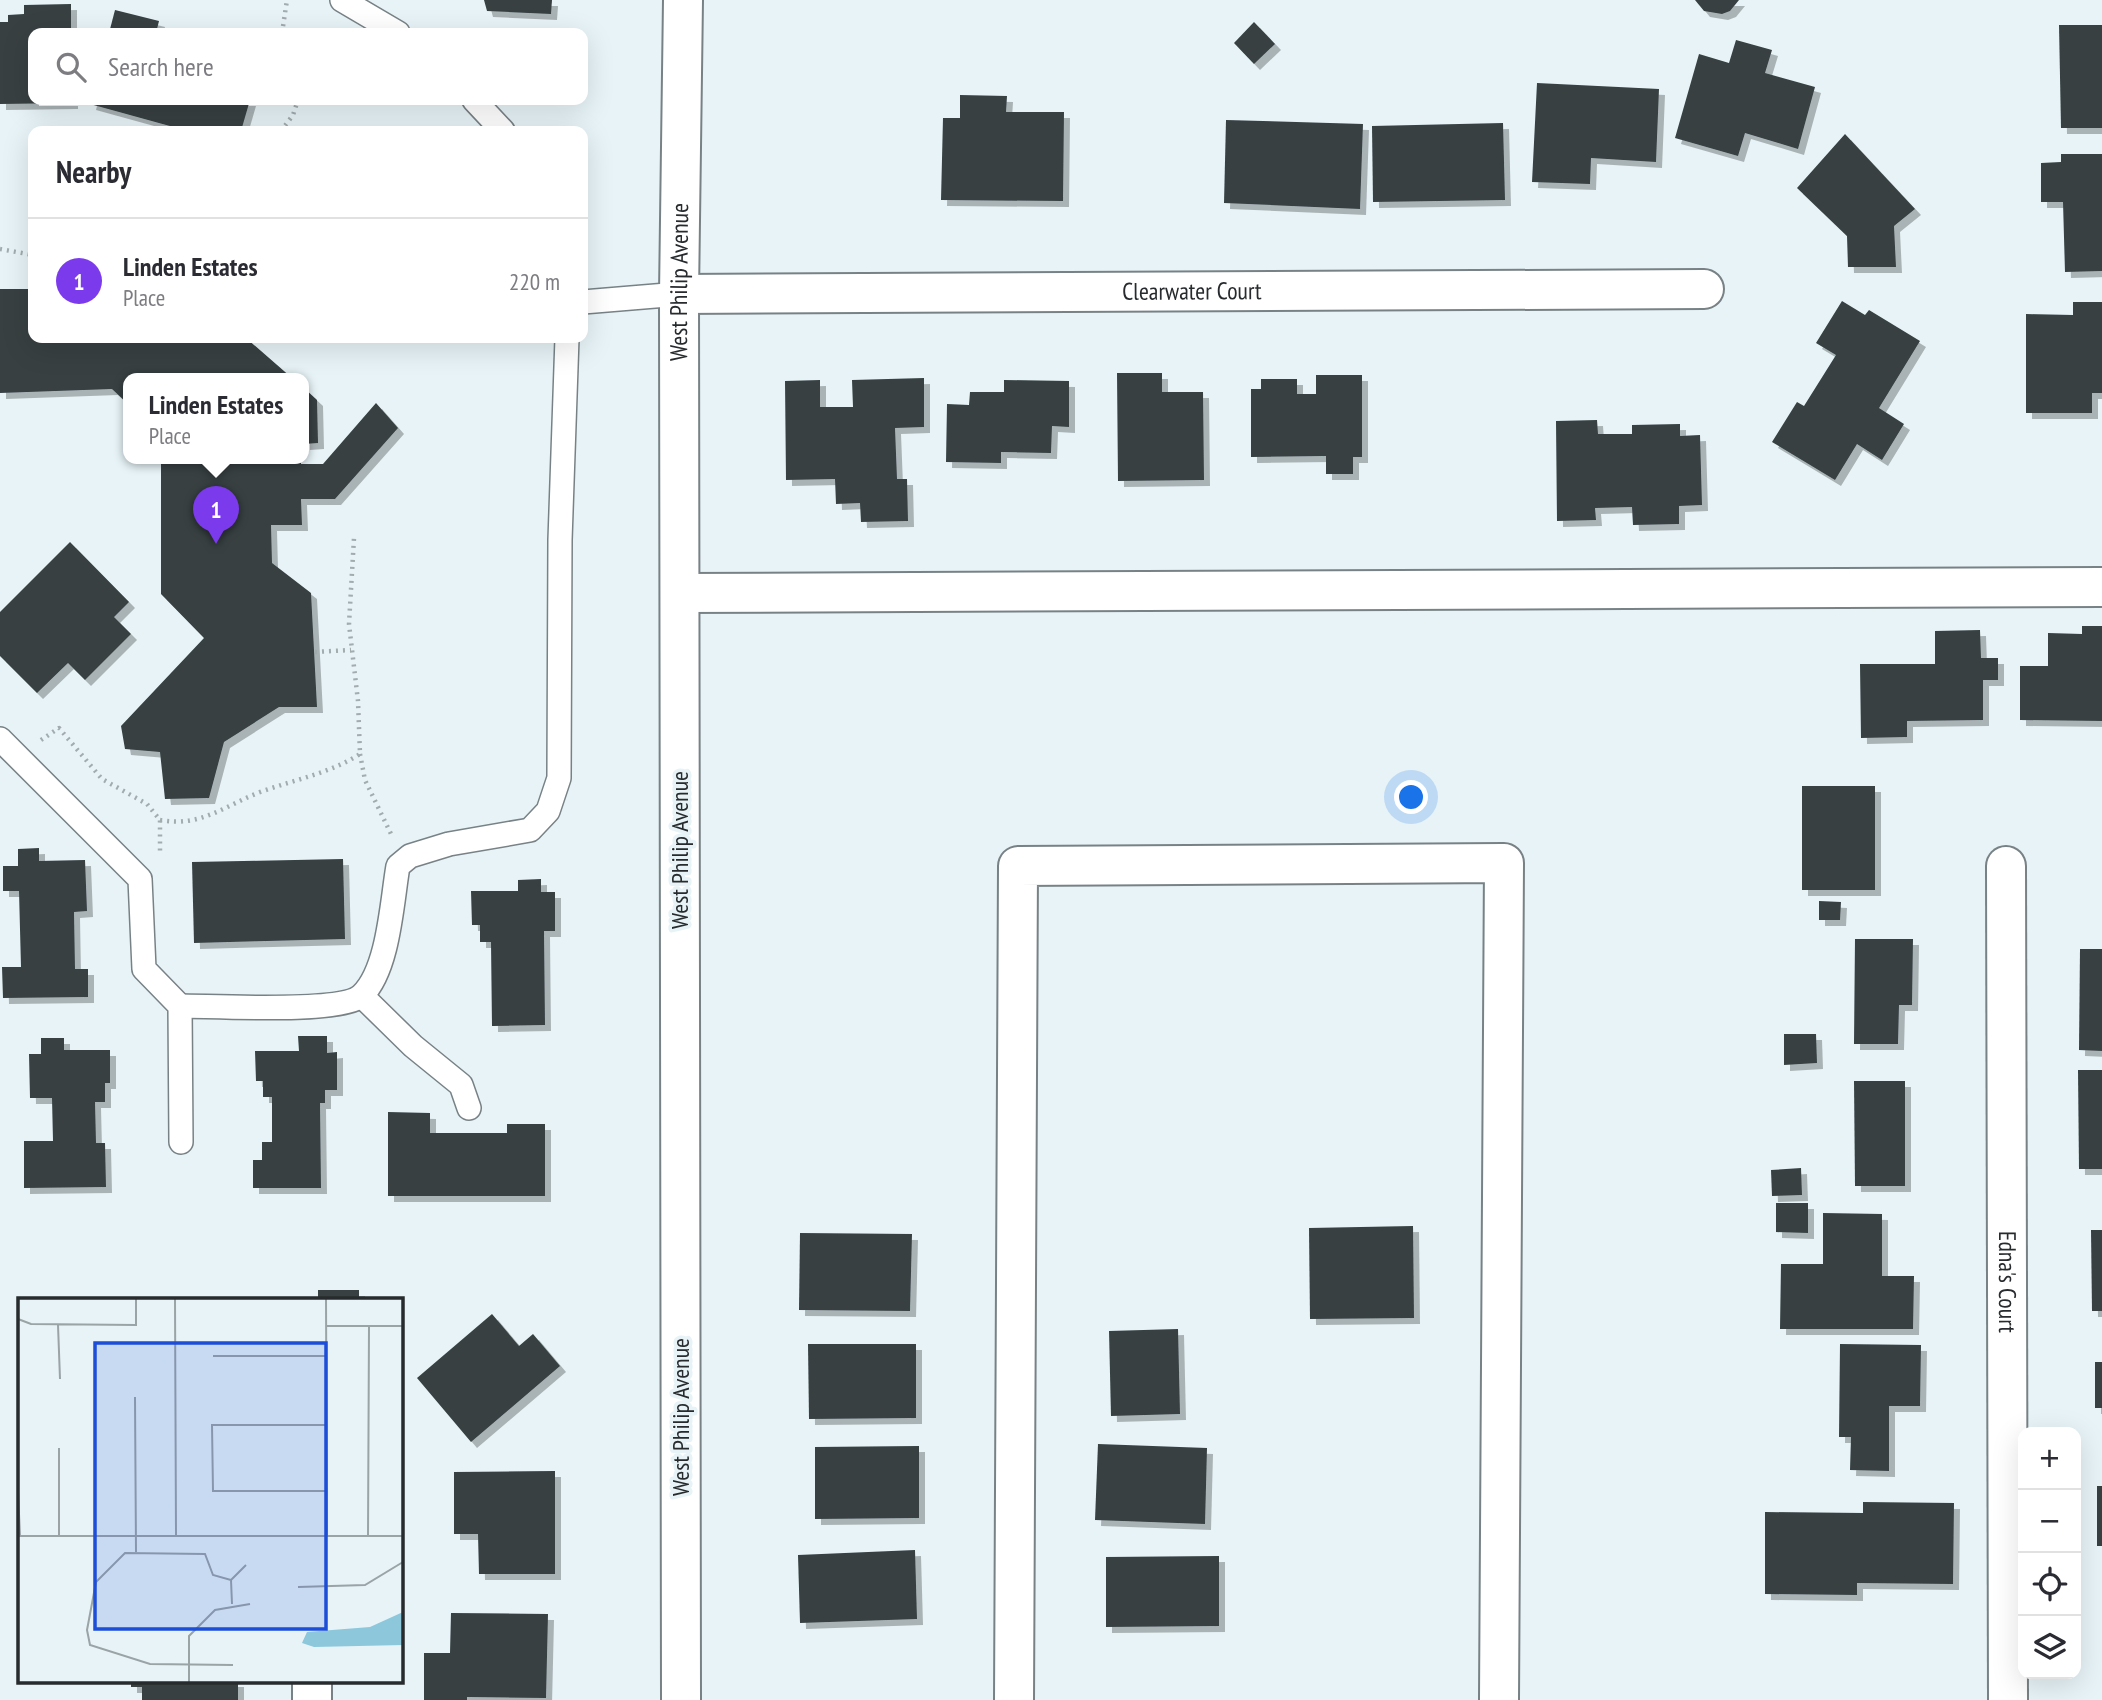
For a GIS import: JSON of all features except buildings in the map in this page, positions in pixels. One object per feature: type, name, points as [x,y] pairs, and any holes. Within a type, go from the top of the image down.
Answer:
[{"type":"street","name":"West Philip Avenue","points":[[681,1700],[679,294],[683,0]]},
{"type":"street","name":"Clearwater Court","points":[[679,294],[1704,289]]},
{"type":"street","points":[[680,593],[2102,587]]},
{"type":"street","points":[[1014,1700],[1018,866],[1504,863],[1499,1700]]},
{"type":"street","name":"Edna's Court","points":[[2006,866],[2008,1700]]},
{"type":"street","points":[[312,1682],[312,1700]]},
{"type":"lane","points":[[342,0],[390,28]]},
{"type":"lane","points":[[479,105],[498,126]]},
{"type":"lane","points":[[588,302],[679,294]]},
{"type":"lane","points":[[180,1006],[335,1006],[362,996],[376,972],[388,932],[398,866],[410,856],[449,844],[530,830],[548,811],[559,778],[560,540],[566,343]]},
{"type":"lane","points":[[0,739],[140,879],[145,969],[180,1006],[181,1142]]},
{"type":"lane","points":[[362,996],[414,1046],[461,1085],[469,1108]]},
{"type":"path","points":[[283,28],[287,0]]},
{"type":"path","points":[[285,126],[296,105]]},
{"type":"path","points":[[0,249],[28,254]]},
{"type":"path","points":[[354,538],[349,624],[358,701],[360,754],[365,780],[384,822],[410,856]]},
{"type":"path","points":[[314,652],[351,650]]},
{"type":"path","points":[[17,756],[60,728],[102,779],[147,804],[160,820],[160,875],[140,879]]},
{"type":"path","points":[[160,820],[191,822],[213,815],[262,791],[313,773],[336,769],[360,754]]},
{"type":"place","name":"Linden Estates","points":[[216,544]]}]
